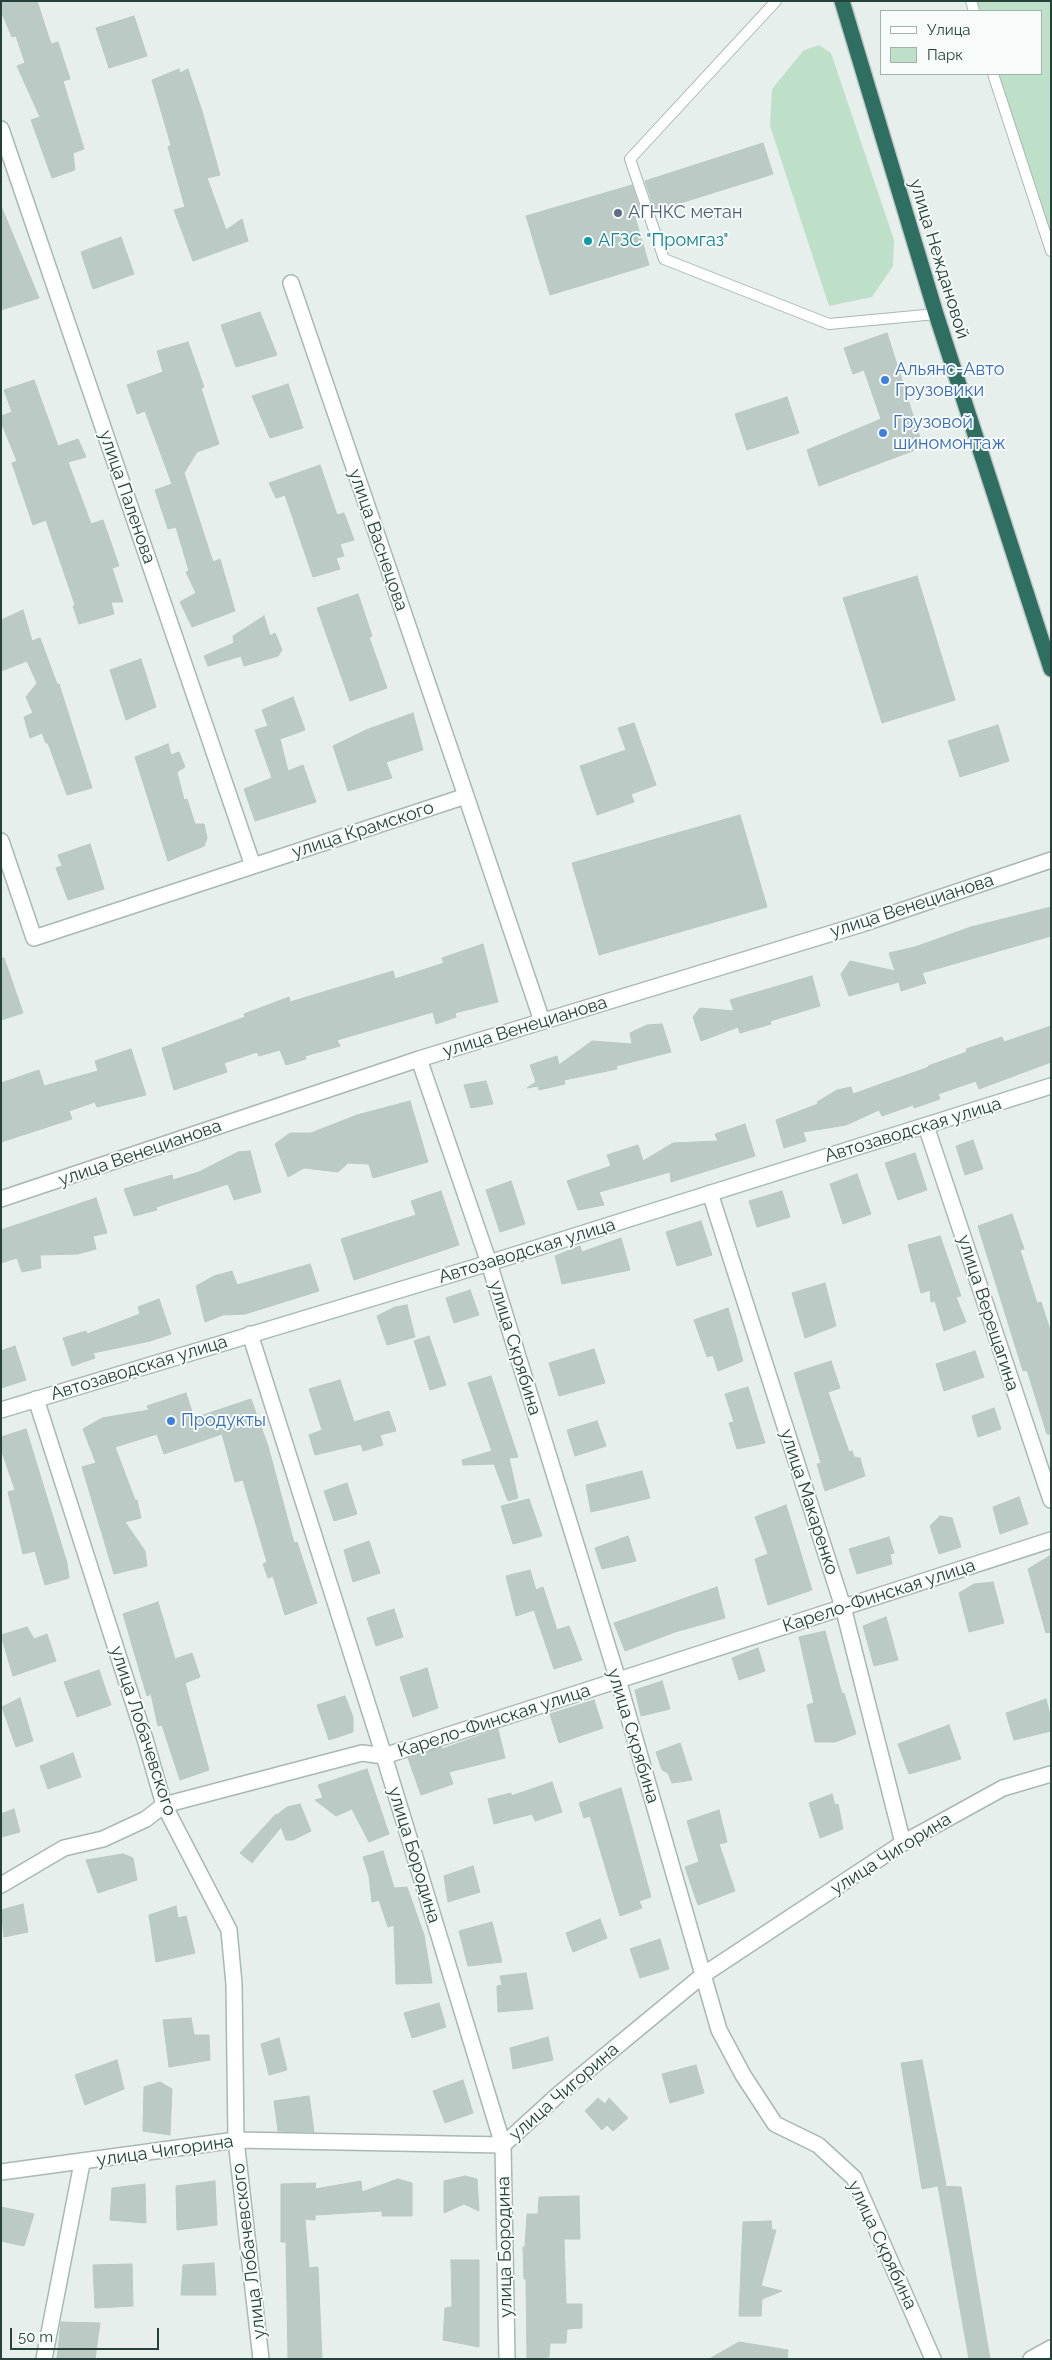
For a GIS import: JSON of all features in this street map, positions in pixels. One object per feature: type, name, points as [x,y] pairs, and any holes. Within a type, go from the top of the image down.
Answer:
[{"type":"highway","name":"улица Неждановой","points":[[842,1],[936,314],[1051,669]]},
{"type":"street","name":"улица Паленова","points":[[1,128],[253,866]]},
{"type":"street","name":"улица Васнецова","points":[[291,283],[466,796]]},
{"type":"street","name":"улица Крамского","points":[[1,840],[34,938],[466,796]]},
{"type":"street","points":[[466,796],[542,1021]]},
{"type":"street","name":"улица Венецианова","points":[[1,1199],[419,1059],[862,924],[1051,860]]},
{"type":"street","name":"улица Скрябина","points":[[419,1059],[489,1263],[618,1680],[719,2030],[743,2075],[776,2124],[818,2145],[854,2178],[933,2359]]},
{"type":"street","name":"Автозаводская улица","points":[[1,1410],[489,1263],[1051,1086]]},
{"type":"street","name":"улица Верещагина","points":[[926,1126],[1051,1500]]},
{"type":"street","name":"улица Макаренко","points":[[710,1193],[843,1607],[903,1843]]},
{"type":"street","name":"улица Бородина","points":[[250,1334],[384,1756],[503,2145],[507,2359]]},
{"type":"street","name":"улица Лобачевского","points":[[36,1399],[145,1739],[164,1805],[229,1930],[234,1984],[236,2140],[261,2359]]},
{"type":"street","name":"Карело-Финская улица","points":[[1,1885],[64,1848],[103,1840],[146,1819],[164,1805],[362,1753],[384,1756],[1051,1540]]},
{"type":"street","name":"улица Чигорина","points":[[1,2172],[82,2163],[236,2140],[503,2145],[559,2094],[703,1975],[903,1843],[1003,1788],[1051,1774]]},
{"type":"street","points":[[44,2359],[82,2163]]},
{"type":"street","points":[[1031,2359],[1051,2348]]},
{"type":"lane","points":[[776,1],[630,160],[664,259],[829,324],[936,314]]},
{"type":"lane","points":[[993,75],[1051,250]]},
{"type":"green space","points":[[967,1],[1051,1],[1051,256],[991,75],[1042,75],[1042,10],[970,10]]},
{"type":"green space","points":[[819,45],[831,53],[894,240],[893,266],[872,297],[829,306],[770,126],[772,89],[804,50]]},
{"type":"building","points":[[1,1],[37,1],[51,44],[58,42],[70,79],[63,81],[84,149],[73,153],[75,170],[52,178],[31,120],[40,117],[17,66],[25,63],[16,36],[12,37],[1,11]]},
{"type":"building","points":[[134,16],[147,56],[109,68],[96,28]]},
{"type":"building","points":[[179,69],[180,73],[188,69],[202,111],[220,175],[207,178],[226,230],[242,219],[248,241],[193,261],[174,210],[185,207],[168,147],[171,145],[152,80]]},
{"type":"building","points":[[763,143],[773,174],[655,211],[645,181]]},
{"type":"building","name":"АГЗС \"Промгаз\"","points":[[632,185],[642,215],[635,217],[649,265],[550,295],[526,216]]},
{"type":"building","points":[[1,206],[39,298],[1,310]]},
{"type":"building","points":[[121,237],[134,274],[93,289],[81,252]]},
{"type":"building","points":[[260,312],[277,355],[236,367],[221,325]]},
{"type":"building","name":"Грузовой шиномонтаж","points":[[887,333],[923,447],[819,486],[807,450],[881,419],[864,370],[853,374],[844,348]]},
{"type":"building","points":[[188,342],[204,387],[201,388],[219,444],[197,452],[184,473],[213,562],[220,559],[235,611],[192,627],[180,602],[196,593],[186,572],[189,571],[176,527],[168,529],[155,490],[172,484],[145,411],[137,414],[127,385],[163,372],[157,351]]},
{"type":"building","points":[[34,380],[58,446],[78,439],[86,457],[68,462],[91,524],[103,520],[119,566],[112,568],[123,602],[111,602],[114,614],[79,624],[73,606],[75,605],[46,520],[33,525],[12,463],[17,461],[1,422],[1,416],[12,412],[4,390]]},
{"type":"building","points":[[288,384],[303,428],[270,438],[252,396]]},
{"type":"building","points":[[787,397],[799,433],[747,450],[735,414]]},
{"type":"building","points":[[320,465],[337,515],[344,513],[354,540],[340,544],[344,556],[336,558],[340,569],[313,577],[285,495],[276,498],[269,483]]},
{"type":"building","points":[[917,576],[955,700],[882,723],[843,598]]},
{"type":"building","points":[[358,594],[372,636],[369,637],[387,688],[350,701],[317,608]]},
{"type":"building","points":[[23,610],[32,641],[40,638],[57,684],[59,684],[92,788],[67,795],[48,743],[46,743],[42,733],[30,738],[24,717],[33,713],[26,697],[37,683],[27,661],[1,671],[1,620]]},
{"type":"building","points":[[264,616],[270,636],[275,633],[282,650],[278,656],[244,666],[241,656],[208,666],[204,656],[234,643],[233,636]]},
{"type":"building","points":[[141,659],[156,707],[126,720],[110,670]]},
{"type":"building","points":[[293,697],[305,730],[280,739],[288,771],[303,765],[316,802],[255,821],[244,789],[272,778],[255,730],[268,726],[262,710]]},
{"type":"building","points":[[413,713],[423,750],[386,762],[392,778],[348,791],[333,746],[366,730]]},
{"type":"building","points":[[634,723],[656,785],[631,794],[634,802],[597,815],[580,766],[626,750],[618,728]]},
{"type":"building","points":[[998,725],[1009,761],[960,777],[948,741]]},
{"type":"building","points":[[168,744],[171,755],[179,752],[185,767],[177,772],[184,800],[187,799],[195,824],[204,824],[207,838],[204,846],[168,861],[135,757]]},
{"type":"building","points":[[740,815],[767,907],[599,955],[572,863]]},
{"type":"building","points":[[90,844],[104,889],[68,900],[56,868],[62,866],[58,855]]},
{"type":"building","points":[[1051,907],[1051,936],[922,973],[926,983],[901,991],[899,982],[849,996],[841,974],[850,961],[895,971],[889,953],[915,947],[971,927]]},
{"type":"building","points":[[483,944],[498,1002],[455,1013],[456,1017],[436,1024],[433,1012],[337,1040],[340,1046],[305,1056],[306,1059],[286,1065],[280,1050],[259,1056],[257,1052],[224,1063],[227,1072],[174,1090],[162,1048],[245,1017],[244,1014],[289,997],[290,1002],[393,971],[395,979],[444,963],[442,958]]},
{"type":"building","points":[[1,958],[4,958],[23,1013],[1,1020]]},
{"type":"building","points":[[812,976],[820,1006],[770,1021],[771,1024],[740,1033],[738,1027],[701,1041],[693,1017],[700,1008],[734,1011],[730,1000]]},
{"type":"building","points":[[662,1024],[671,1052],[616,1066],[617,1069],[564,1080],[565,1084],[539,1090],[538,1086],[527,1088],[536,1082],[530,1065],[557,1056],[559,1065],[592,1041],[632,1044],[630,1033],[647,1025]]},
{"type":"building","points":[[1051,1026],[1051,1062],[979,1089],[976,1081],[938,1094],[940,1099],[914,1108],[913,1105],[882,1116],[879,1110],[846,1125],[803,1132],[806,1141],[784,1148],[776,1120],[818,1104],[817,1102],[837,1090],[851,1087],[853,1094],[967,1052],[966,1049],[1002,1037],[1004,1042]]},
{"type":"building","points":[[131,1049],[146,1095],[97,1107],[95,1102],[69,1111],[72,1119],[1,1142],[1,1083],[39,1070],[44,1086],[98,1071],[95,1061]]},
{"type":"building","points":[[486,1081],[493,1104],[471,1108],[464,1085]]},
{"type":"building","points":[[410,1101],[428,1162],[373,1178],[369,1164],[348,1163],[338,1172],[304,1168],[288,1177],[275,1144],[290,1133],[311,1133],[357,1115]]},
{"type":"building","points":[[745,1124],[755,1156],[671,1182],[670,1172],[599,1192],[604,1205],[578,1210],[567,1181],[611,1166],[607,1155],[638,1145],[643,1161],[673,1143],[718,1141],[715,1134]]},
{"type":"building","points":[[973,1140],[983,1169],[965,1175],[956,1146]]},
{"type":"building","points":[[250,1151],[261,1192],[234,1200],[228,1184],[156,1207],[157,1210],[134,1216],[124,1189],[172,1175],[173,1180],[199,1172],[238,1152]]},
{"type":"building","points":[[915,1153],[927,1190],[898,1200],[885,1163]]},
{"type":"building","points":[[857,1174],[871,1214],[843,1224],[830,1184]]},
{"type":"building","points":[[511,1181],[525,1224],[500,1232],[486,1190]]},
{"type":"building","points":[[441,1191],[459,1245],[354,1280],[341,1239],[416,1215],[411,1201]]},
{"type":"building","points":[[782,1191],[790,1217],[757,1227],[749,1201]]},
{"type":"building","points":[[96,1198],[107,1233],[93,1236],[96,1249],[78,1254],[40,1255],[41,1268],[22,1272],[17,1258],[1,1263],[1,1230]]},
{"type":"building","points":[[1012,1214],[1024,1249],[1020,1250],[1037,1303],[1041,1302],[1051,1333],[1051,1434],[1047,1434],[1027,1370],[1023,1371],[978,1226]]},
{"type":"building","points":[[701,1221],[712,1255],[677,1266],[666,1232]]},
{"type":"building","points":[[940,1236],[961,1296],[956,1297],[966,1322],[944,1331],[935,1301],[931,1302],[930,1290],[921,1293],[908,1245]]},
{"type":"building","points":[[621,1238],[630,1270],[562,1284],[555,1256],[580,1246],[582,1252]]},
{"type":"building","points":[[310,1264],[319,1291],[245,1314],[223,1315],[205,1322],[196,1286],[214,1276],[232,1271],[237,1285]]},
{"type":"building","points":[[825,1283],[836,1326],[805,1338],[792,1293]]},
{"type":"building","points":[[470,1290],[479,1315],[454,1323],[446,1298]]},
{"type":"building","points":[[159,1299],[171,1334],[150,1341],[93,1353],[95,1358],[72,1366],[63,1338],[86,1331],[87,1334],[140,1314],[138,1307]]},
{"type":"building","points":[[407,1305],[415,1337],[387,1345],[377,1316],[395,1307]]},
{"type":"building","points":[[728,1308],[743,1361],[718,1371],[713,1355],[707,1357],[694,1320]]},
{"type":"building","points":[[429,1336],[446,1385],[430,1390],[414,1341]]},
{"type":"building","points":[[15,1346],[26,1380],[1,1388],[1,1351]]},
{"type":"building","points":[[594,1349],[605,1383],[559,1396],[549,1363]]},
{"type":"building","points":[[975,1351],[984,1377],[944,1391],[936,1364]]},
{"type":"building","points":[[831,1361],[840,1388],[828,1392],[849,1452],[852,1451],[854,1457],[860,1458],[865,1476],[825,1491],[817,1464],[821,1463],[794,1373]]},
{"type":"building","points":[[491,1376],[518,1457],[509,1458],[518,1498],[508,1501],[494,1464],[463,1465],[462,1460],[492,1451],[468,1383]]},
{"type":"building","points":[[340,1380],[354,1422],[389,1411],[396,1431],[380,1435],[383,1445],[363,1451],[361,1444],[315,1455],[309,1435],[322,1430],[309,1389]]},
{"type":"building","points":[[748,1387],[765,1443],[737,1449],[729,1423],[734,1422],[725,1394]]},
{"type":"building","points":[[186,1393],[194,1418],[251,1399],[268,1446],[294,1543],[297,1542],[317,1603],[285,1615],[273,1576],[268,1578],[263,1564],[267,1562],[243,1480],[235,1482],[222,1434],[164,1454],[157,1434],[115,1447],[135,1500],[137,1500],[141,1518],[125,1522],[145,1551],[147,1566],[114,1574],[82,1467],[96,1463],[83,1429],[102,1418],[149,1410],[147,1406]]},
{"type":"building","points":[[994,1408],[1001,1429],[978,1437],[972,1416]]},
{"type":"building","points":[[597,1421],[606,1446],[575,1456],[567,1430]]},
{"type":"building","points":[[26,1429],[67,1563],[69,1578],[45,1585],[35,1551],[23,1554],[8,1492],[15,1490],[1,1449],[1,1437]]},
{"type":"building","points":[[642,1471],[650,1498],[591,1512],[586,1485]]},
{"type":"building","points":[[347,1483],[357,1514],[334,1521],[324,1491]]},
{"type":"building","points":[[1019,1497],[1028,1524],[1000,1534],[993,1507]]},
{"type":"building","points":[[529,1499],[542,1536],[513,1544],[501,1506]]},
{"type":"building","points":[[786,1505],[812,1590],[768,1605],[755,1559],[768,1554],[755,1517]]},
{"type":"building","points":[[940,1516],[952,1518],[961,1547],[939,1554],[930,1526]]},
{"type":"building","points":[[628,1536],[636,1561],[602,1569],[595,1548]]},
{"type":"building","points":[[889,1537],[894,1553],[890,1554],[892,1564],[857,1574],[849,1549]]},
{"type":"building","points":[[369,1541],[380,1573],[353,1582],[344,1550]]},
{"type":"building","points":[[1051,1555],[1051,1632],[1046,1633],[1028,1569]]},
{"type":"building","points":[[530,1570],[536,1590],[543,1587],[557,1630],[569,1626],[582,1660],[554,1669],[534,1610],[516,1616],[506,1576]]},
{"type":"building","points":[[993,1582],[1004,1623],[969,1632],[959,1593],[974,1584]]},
{"type":"building","points":[[717,1587],[725,1618],[675,1632],[625,1651],[614,1623]]},
{"type":"building","points":[[158,1602],[175,1659],[192,1653],[200,1677],[185,1683],[209,1770],[180,1780],[162,1725],[158,1726],[151,1694],[147,1696],[123,1614]]},
{"type":"building","points":[[394,1609],[403,1637],[376,1646],[367,1618]]},
{"type":"building","points":[[886,1617],[898,1660],[874,1666],[863,1626]]},
{"type":"building","points":[[27,1627],[34,1639],[47,1634],[56,1661],[13,1676],[1,1635]]},
{"type":"building","points":[[825,1631],[842,1694],[844,1693],[856,1734],[835,1742],[815,1742],[807,1705],[814,1703],[799,1637]]},
{"type":"building","points":[[758,1648],[765,1671],[739,1680],[732,1658]]},
{"type":"building","points":[[427,1668],[438,1708],[413,1717],[400,1677]]},
{"type":"building","points":[[99,1670],[111,1705],[77,1717],[64,1682]]},
{"type":"building","points":[[662,1681],[670,1709],[641,1716],[635,1690]]},
{"type":"building","points":[[345,1696],[353,1717],[353,1732],[329,1740],[317,1705]]},
{"type":"building","points":[[20,1698],[33,1741],[16,1747],[2,1707]]},
{"type":"building","points":[[1046,1699],[1051,1719],[1051,1731],[1014,1740],[1006,1713]]},
{"type":"building","points":[[594,1700],[603,1728],[559,1743],[550,1714]]},
{"type":"building","points":[[949,1725],[961,1759],[909,1774],[898,1744]]},
{"type":"building","points":[[498,1729],[505,1758],[449,1772],[453,1784],[421,1795],[408,1758],[441,1747],[442,1749]]},
{"type":"building","points":[[680,1743],[692,1780],[672,1783],[668,1773],[662,1770],[656,1752]]},
{"type":"building","points":[[73,1753],[81,1777],[48,1789],[40,1766]]},
{"type":"building","points":[[367,1769],[389,1834],[369,1842],[352,1809],[336,1816],[315,1800],[323,1798],[318,1785]]},
{"type":"building","points":[[552,1782],[562,1812],[535,1821],[532,1814],[494,1824],[488,1799],[511,1793],[511,1796]]},
{"type":"building","points":[[621,1788],[651,1897],[639,1901],[642,1908],[620,1916],[590,1816],[584,1818],[579,1803]]},
{"type":"building","points":[[832,1794],[835,1805],[838,1804],[843,1829],[820,1838],[809,1803]]},
{"type":"building","points":[[300,1804],[311,1831],[293,1840],[286,1840],[281,1827],[252,1863],[240,1853],[276,1814],[287,1807]]},
{"type":"building","points":[[14,1809],[20,1832],[1,1837],[1,1814]]},
{"type":"building","points":[[719,1810],[727,1842],[719,1844],[735,1891],[698,1905],[685,1867],[699,1862],[687,1821]]},
{"type":"building","points":[[383,1851],[394,1888],[407,1887],[424,1935],[432,1983],[396,1984],[394,1925],[388,1927],[379,1900],[372,1902],[369,1876],[363,1857]]},
{"type":"building","points":[[123,1854],[133,1858],[137,1880],[98,1893],[86,1860]]},
{"type":"building","points":[[473,1866],[480,1892],[448,1902],[444,1876]]},
{"type":"building","points":[[23,1904],[28,1932],[4,1937],[1,1910]]},
{"type":"building","points":[[176,1906],[178,1918],[186,1916],[195,1953],[156,1962],[149,1915]]},
{"type":"building","points":[[600,1919],[607,1938],[573,1952],[566,1933]]},
{"type":"building","points":[[492,1922],[502,1962],[468,1966],[459,1931]]},
{"type":"building","points":[[660,1939],[669,1969],[640,1978],[630,1949]]},
{"type":"building","points":[[526,1973],[533,2009],[498,2012],[497,1986],[502,1985],[500,1976]]},
{"type":"building","points":[[439,2003],[446,2027],[412,2038],[404,2013]]},
{"type":"building","points":[[191,2018],[194,2035],[209,2035],[210,2060],[169,2067],[163,2020]]},
{"type":"building","points":[[548,2037],[553,2060],[513,2069],[510,2048]]},
{"type":"building","points":[[279,2038],[287,2070],[269,2075],[261,2044]]},
{"type":"building","points":[[117,2060],[124,2089],[85,2105],[75,2075]]},
{"type":"building","points":[[922,2060],[946,2185],[939,2186],[961,2187],[990,2359],[969,2359],[938,2186],[922,2189],[901,2063]]},
{"type":"building","points":[[696,2065],[704,2093],[670,2103],[662,2074]]},
{"type":"building","points":[[463,2080],[473,2113],[445,2123],[433,2091]]},
{"type":"building","points":[[160,2082],[172,2089],[170,2135],[143,2131],[144,2087]]},
{"type":"building","points":[[309,2096],[314,2132],[278,2131],[274,2101]]},
{"type":"building","points":[[598,2098],[605,2104],[609,2098],[628,2118],[613,2131],[607,2125],[602,2130],[585,2111]]},
{"type":"building","points":[[465,2176],[477,2179],[479,2211],[464,2204],[444,2213],[444,2181]]},
{"type":"building","points":[[398,2179],[412,2183],[412,2216],[382,2216],[382,2211],[315,2215],[315,2220],[305,2219],[309,2268],[318,2267],[322,2359],[288,2359],[286,2242],[281,2242],[281,2184],[316,2183],[315,2189],[361,2181],[362,2192]]},
{"type":"building","points":[[215,2181],[217,2225],[177,2230],[176,2186]]},
{"type":"building","points":[[145,2184],[146,2223],[110,2220],[112,2188]]},
{"type":"building","points":[[579,2196],[580,2239],[564,2239],[566,2304],[582,2304],[582,2328],[567,2329],[566,2343],[550,2343],[549,2357],[527,2359],[526,2279],[524,2279],[523,2247],[525,2247],[527,2214],[538,2214],[539,2197]]},
{"type":"building","points":[[1,2207],[34,2214],[24,2246],[1,2241]]},
{"type":"building","points":[[771,2221],[772,2230],[776,2230],[761,2286],[782,2291],[762,2299],[761,2316],[739,2316],[743,2222]]},
{"type":"building","points":[[451,2260],[479,2260],[479,2347],[443,2340],[445,2308],[452,2307]]},
{"type":"building","points":[[214,2263],[216,2295],[181,2295],[183,2265]]},
{"type":"building","points":[[132,2264],[133,2306],[95,2308],[93,2265]]},
{"type":"building","points":[[61,2322],[100,2323],[95,2359],[57,2359]]},
{"type":"building","points":[[739,2342],[788,2350],[787,2359],[709,2359]]},
{"type":"place","name":"АГНКС метан","points":[[618,213]]},
{"type":"place","name":"АГЗС \"Промгаз\"","points":[[588,241]]},
{"type":"place","name":"Альянс-Авто Грузовики","points":[[885,380]]},
{"type":"place","name":"Грузовой шиномонтаж","points":[[883,433]]},
{"type":"place","name":"Продукты","points":[[171,1421]]}]
